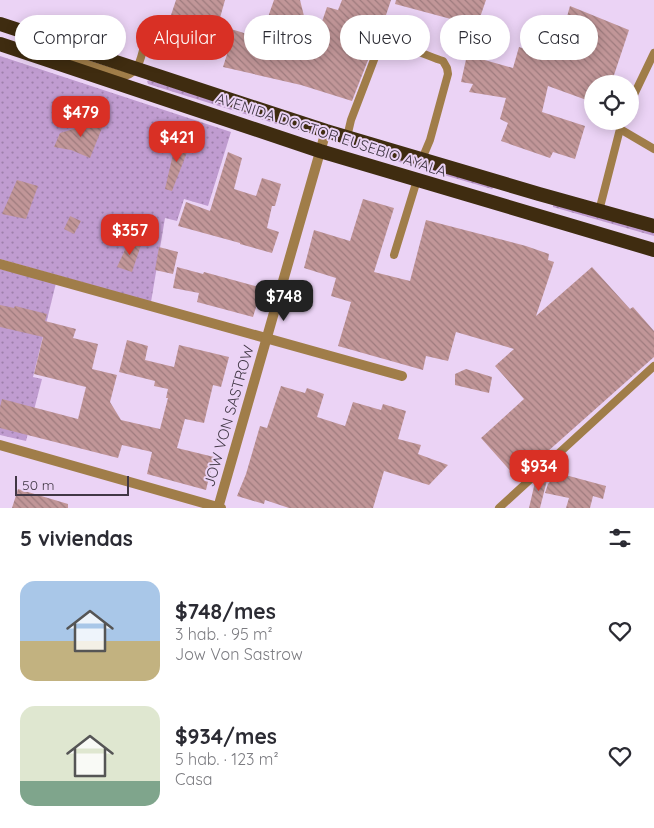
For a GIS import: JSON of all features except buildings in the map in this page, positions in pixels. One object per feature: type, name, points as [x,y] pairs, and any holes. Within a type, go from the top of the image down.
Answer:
[{"type":"highway","name":"AVENIDA DOCTOR EUSEBIO AYALA","points":[[0,24],[326,131],[654,226]]},
{"type":"highway","name":"AVENIDA DOCTOR EUSEBIO AYALA","points":[[0,44],[15,48]]},
{"type":"highway","name":"AVENIDA DOCTOR EUSEBIO AYALA","points":[[52,60],[320,151],[654,250]]},
{"type":"street","name":"JOW VON SASTROW","points":[[219,508],[326,131]]},
{"type":"street","points":[[0,264],[402,376]]},
{"type":"street","points":[[0,445],[219,508]]},
{"type":"lane","points":[[347,137],[351,120],[380,44],[386,42],[396,44],[443,61],[447,68],[448,74],[430,140],[422,159]]},
{"type":"lane","points":[[639,84],[654,52]]},
{"type":"lane","points":[[74,60],[125,76],[137,69],[140,60]]},
{"type":"lane","points":[[599,211],[620,130]]},
{"type":"lane","points":[[628,130],[654,149]]},
{"type":"lane","points":[[394,256],[417,180]]},
{"type":"lane","points":[[499,508],[654,366]]},
{"type":"shaded area","points":[[0,56],[231,132],[208,206],[184,199],[177,221],[165,218],[151,302],[0,259]]},
{"type":"shaded area","points":[[149,80],[279,122],[280,125],[148,84],[147,81]]},
{"type":"shaded area","points":[[358,147],[494,187],[492,189],[358,150]]},
{"type":"shaded area","points":[[553,204],[654,232],[654,236],[553,207]]},
{"type":"shaded area","points":[[0,269],[56,283],[33,377],[42,379],[26,441],[0,435]]}]
